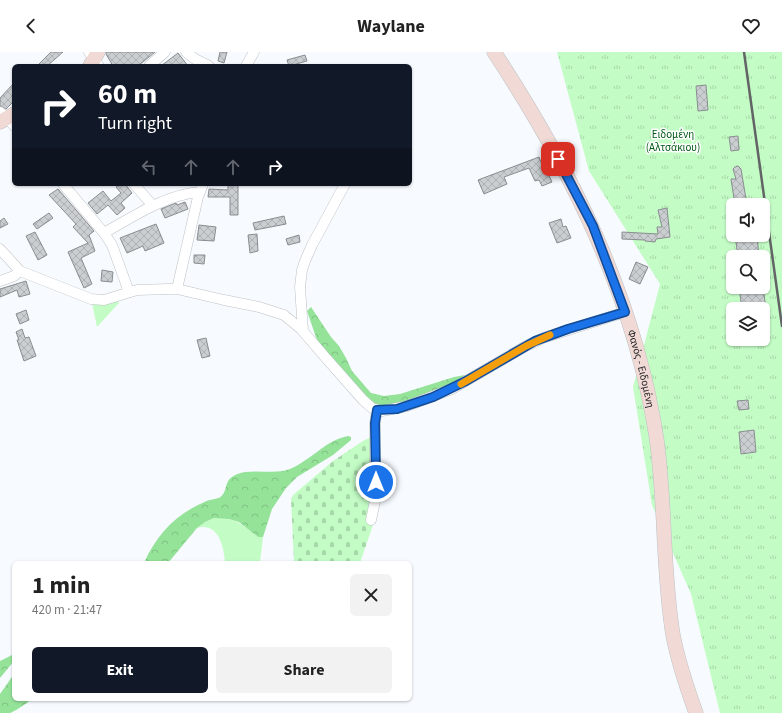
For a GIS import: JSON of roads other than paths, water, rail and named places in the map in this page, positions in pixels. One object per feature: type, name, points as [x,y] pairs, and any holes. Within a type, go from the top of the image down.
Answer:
[{"type":"street","points":[[151,64],[165,52]]},
{"type":"street","points":[[186,52],[205,64]]},
{"type":"street","points":[[247,64],[254,52]]},
{"type":"street","name":"Φανός - Ειδομένη","points":[[494,52],[536,120],[587,215],[598,240],[640,356],[656,438],[662,495],[670,614],[677,654],[696,713]]},
{"type":"street","points":[[65,186],[104,233],[117,256],[129,292]]},
{"type":"street","points":[[136,186],[153,206]]},
{"type":"street","points":[[303,331],[300,287],[302,270],[312,245],[344,186]]},
{"type":"street","points":[[104,233],[153,206],[201,188]]},
{"type":"street","points":[[177,289],[201,188]]},
{"type":"street","points":[[0,249],[20,271],[91,299],[104,300],[129,292],[153,289],[177,289],[273,310],[292,320],[351,387],[377,410],[397,409],[433,397],[466,381],[535,341],[568,329],[625,312]]},
{"type":"street","points":[[0,281],[14,276],[20,271]]},
{"type":"street","points":[[371,520],[376,501],[375,423],[377,410]]},
{"type":"railway","points":[[744,52],[782,326]]},
{"type":"park label","name":"Ειδομένη (Αλτσάκιου)","points":[[673,140]]}]
